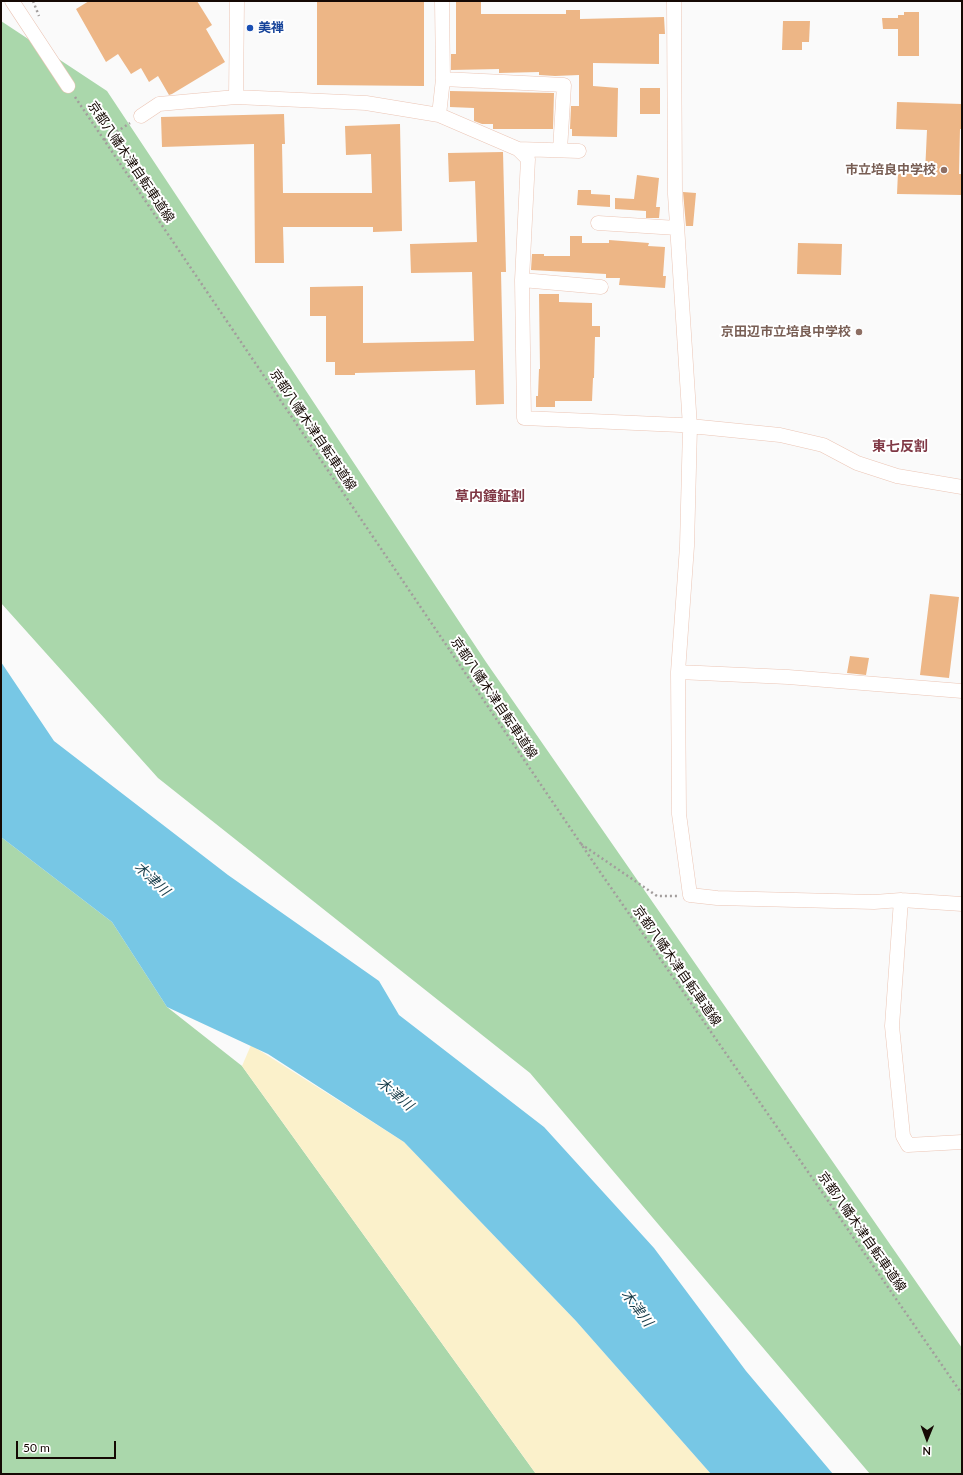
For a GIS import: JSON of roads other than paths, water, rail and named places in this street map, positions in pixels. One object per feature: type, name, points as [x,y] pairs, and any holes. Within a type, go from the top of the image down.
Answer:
[{"type":"street","points":[[12,1],[68,86]]},
{"type":"street","points":[[236,97],[237,1]]},
{"type":"street","points":[[439,115],[443,79],[442,1]]},
{"type":"street","points":[[674,1],[675,194],[690,427],[687,546],[678,672],[679,814],[690,896],[874,902],[901,900],[962,904]]},
{"type":"street","points":[[443,79],[564,85],[560,150]]},
{"type":"street","points":[[141,116],[159,104],[236,97],[366,103],[439,115],[518,149],[528,159],[522,280],[524,418],[690,427],[780,435],[822,445],[857,463],[897,476],[962,487]]},
{"type":"street","points":[[518,149],[579,151]]},
{"type":"street","points":[[598,223],[677,228]]},
{"type":"street","points":[[522,280],[601,287]]},
{"type":"street","points":[[678,672],[788,677],[962,691]]},
{"type":"street","points":[[901,900],[892,1026],[903,1136],[908,1145],[962,1142]]},
{"type":"water","name":"木津川","points":[[1,662],[54,741],[228,875],[379,981],[399,1015],[544,1127],[654,1248],[746,1371],[833,1474],[711,1474],[576,1321],[404,1142],[268,1054],[167,1007],[112,922],[1,837]]},
{"type":"place","name":"美禅","points":[[250,28]]},
{"type":"place","name":"市立培良中学校","points":[[944,170]]},
{"type":"place","name":"京田辺市立培良中学校","points":[[859,332]]},
{"type":"district","name":"東七反割","points":[[900,446]]},
{"type":"district","name":"草内鐘鉦割","points":[[490,496]]}]
